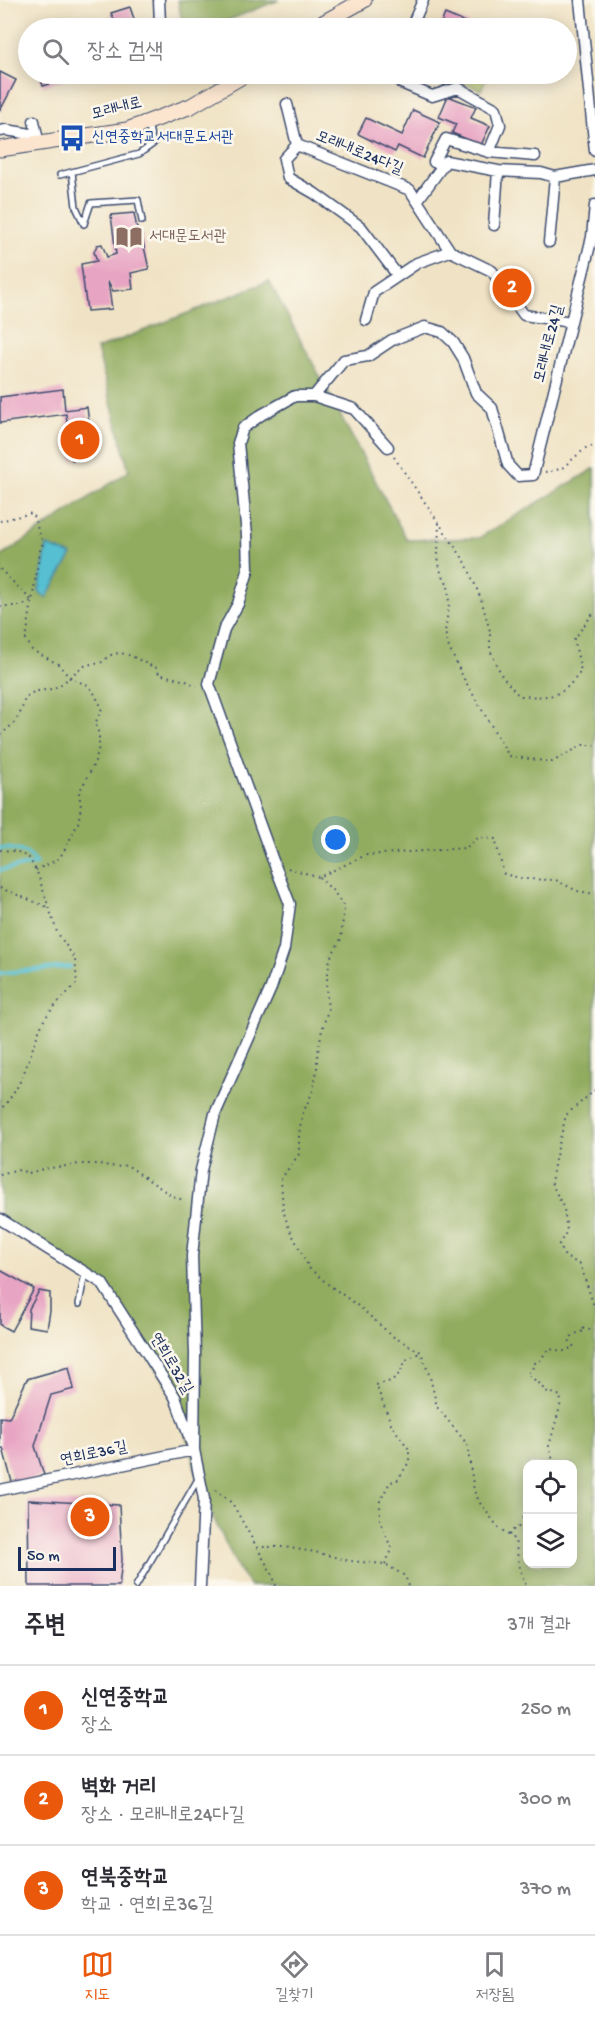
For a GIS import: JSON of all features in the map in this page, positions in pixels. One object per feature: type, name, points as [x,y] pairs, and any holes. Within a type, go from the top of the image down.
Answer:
[{"type":"main road","points":[[332,18],[364,0]]},
{"type":"main road","name":"모래내로","points":[[0,149],[38,139],[123,131],[191,106],[223,84]]},
{"type":"street","points":[[159,0],[160,18]]},
{"type":"street","points":[[415,18],[423,0]]},
{"type":"street","points":[[580,0],[595,145]]},
{"type":"street","points":[[403,84],[432,96],[458,87],[496,109],[500,125],[489,152]]},
{"type":"street","name":"모래내로24다길","points":[[287,104],[297,145]]},
{"type":"street","points":[[0,131],[6,130],[38,139],[34,121]]},
{"type":"street","points":[[434,162],[446,139],[489,152],[535,156]]},
{"type":"street","name":"모래내로24다길","points":[[297,145],[410,190],[450,251]]},
{"type":"street","name":"모래내로24다길","points":[[297,145],[284,159],[288,177],[362,227],[398,276]]},
{"type":"street","points":[[417,201],[446,161],[498,171],[541,172],[555,177],[595,170]]},
{"type":"street","points":[[494,225],[498,171]]},
{"type":"street","points":[[549,242],[555,177]]},
{"type":"street","name":"모래내로24길","points":[[533,475],[592,237],[595,205]]},
{"type":"street","points":[[366,320],[374,292],[417,262],[450,251],[492,271],[524,315],[571,322]]},
{"type":"street","points":[[314,396],[344,360],[368,356],[392,340],[425,327],[442,332],[453,342],[463,358],[476,393],[492,408],[508,465],[518,476],[533,475]]},
{"type":"street","points":[[194,1450],[195,1354],[192,1256],[201,1170],[215,1114],[271,988],[284,949],[290,904],[209,684],[224,629],[238,604],[248,571],[247,535],[238,443],[243,428],[261,415],[295,396],[314,396],[354,409],[387,447]]},
{"type":"street","name":"연희로32길","points":[[0,1219],[102,1283],[175,1397],[194,1450],[204,1499],[200,1586]]},
{"type":"street","name":"연희로36길","points":[[0,1490],[194,1450]]},
{"type":"lane","points":[[60,175],[139,154],[153,144],[147,122]]},
{"type":"lane","points":[[72,172],[76,207],[84,224],[91,203],[138,200],[141,221]]},
{"type":"lane","points":[[79,1304],[85,1272]]},
{"type":"lane","points":[[136,1586],[199,1476]]},
{"type":"path","points":[[533,475],[561,469],[587,447],[595,446]]},
{"type":"path","points":[[387,447],[466,562],[481,598],[490,631],[490,650],[501,676],[519,696],[546,696],[568,688],[581,670],[574,639],[595,611]]},
{"type":"path","points":[[0,520],[32,513],[43,543],[26,639],[32,650],[58,664],[70,678],[87,685],[102,708],[95,724],[99,731],[94,767],[79,792],[81,807],[78,823],[57,860],[36,870]]},
{"type":"path","points":[[439,523],[440,570],[448,585],[449,604],[445,632],[449,648],[464,679],[509,756],[552,762],[583,745],[595,745]]},
{"type":"path","points":[[0,569],[32,602]]},
{"type":"path","points":[[0,606],[21,606],[32,602]]},
{"type":"path","points":[[0,735],[13,726],[23,708],[24,699],[28,695],[37,690],[54,688],[78,672],[82,665],[100,664],[111,654],[121,652],[134,656],[157,669],[159,674],[211,691]]},
{"type":"path","points":[[319,877],[366,855],[466,848],[478,838],[495,839],[504,874],[524,879],[556,880],[577,891],[595,894]]},
{"type":"path","points":[[0,850],[16,852],[29,858],[36,870],[57,932],[75,958],[77,983],[44,1020],[25,1073],[12,1098],[0,1110]]},
{"type":"path","points":[[276,869],[287,868],[319,877],[334,892],[344,907],[341,939],[330,958],[326,987],[328,1010],[322,1030],[313,1091],[302,1115],[299,1154],[281,1179],[283,1210],[288,1226],[309,1268],[361,1308],[392,1336],[421,1352],[437,1407],[467,1443],[474,1491],[498,1527],[515,1540],[520,1569],[526,1586]]},
{"type":"path","points":[[0,888],[50,908]]},
{"type":"path","points":[[595,1090],[566,1114],[551,1182],[564,1209],[567,1231],[559,1244],[565,1257],[580,1264],[595,1309]]},
{"type":"path","points":[[0,1175],[19,1170],[29,1173],[80,1164],[117,1167],[127,1165],[170,1194],[186,1201],[197,1198]]},
{"type":"path","points":[[553,1460],[549,1446],[561,1396],[545,1391],[527,1374],[532,1370],[534,1363],[539,1362],[548,1350],[564,1351],[574,1347],[569,1340],[574,1334],[582,1332],[581,1328],[595,1331]]},
{"type":"path","points":[[385,1564],[392,1550],[380,1521],[380,1501],[390,1482],[397,1481],[409,1462],[409,1449],[392,1426],[376,1385],[392,1381],[400,1373],[406,1360],[421,1352]]},
{"type":"path","points":[[199,1476],[232,1503],[273,1576],[276,1586]]},
{"type":"path","points":[[509,1535],[515,1528],[523,1526]]},
{"type":"path","points":[[257,1547],[283,1547],[315,1552],[350,1562],[385,1564],[405,1576],[409,1586]]},
{"type":"green space","points":[[178,0],[279,0],[234,18],[181,18]]},
{"type":"green space","points":[[468,84],[484,84],[481,90]]},
{"type":"green space","points":[[269,281],[407,540],[479,538],[595,468],[595,1586],[250,1586],[239,1570],[204,1499],[175,1397],[102,1283],[0,1218],[0,557],[129,471],[97,349]]},
{"type":"water","points":[[47,546],[72,555],[46,598],[39,591]]},
{"type":"building","points":[[130,7],[134,18],[113,18],[111,13]]},
{"type":"building","points":[[445,14],[455,18],[443,18]]},
{"type":"building","points":[[0,72],[16,80],[0,111]]},
{"type":"building","points":[[448,96],[476,107],[471,118],[490,126],[481,145],[452,133],[456,124],[439,117]]},
{"type":"building","points":[[413,110],[440,122],[423,158],[398,146],[395,152],[358,134],[366,118],[402,135]]},
{"type":"building","points":[[134,213],[149,269],[131,273],[133,289],[113,291],[108,281],[112,309],[87,311],[81,264],[97,261],[94,252],[97,245],[102,244],[107,257],[116,254],[111,215]]},
{"type":"building","points":[[63,389],[65,410],[87,407],[93,457],[72,460],[66,414],[0,423],[0,397]]},
{"type":"building","points":[[0,1270],[34,1289],[11,1331],[0,1325]]},
{"type":"building","points":[[39,1291],[50,1293],[47,1329],[28,1326],[29,1309]]},
{"type":"building","points":[[69,1367],[74,1389],[51,1395],[35,1446],[44,1475],[13,1486],[3,1448],[0,1448],[0,1417],[9,1418],[27,1379]]},
{"type":"building","points":[[28,1500],[119,1505],[122,1560],[119,1586],[29,1586]]},
{"type":"waterway","points":[[0,848],[25,853],[36,864],[0,870]]},
{"type":"waterway","points":[[0,973],[70,967]]},
{"type":"place","name":"신연중학교서대문도서관","points":[[72,138]]},
{"type":"place","name":"서대문도서관","points":[[129,237]]},
{"type":"place","name":"벽화 거리","points":[[512,288]]},
{"type":"place","name":"신연중학교","points":[[80,440]]},
{"type":"place","name":"연북중학교","points":[[90,1517]]}]
